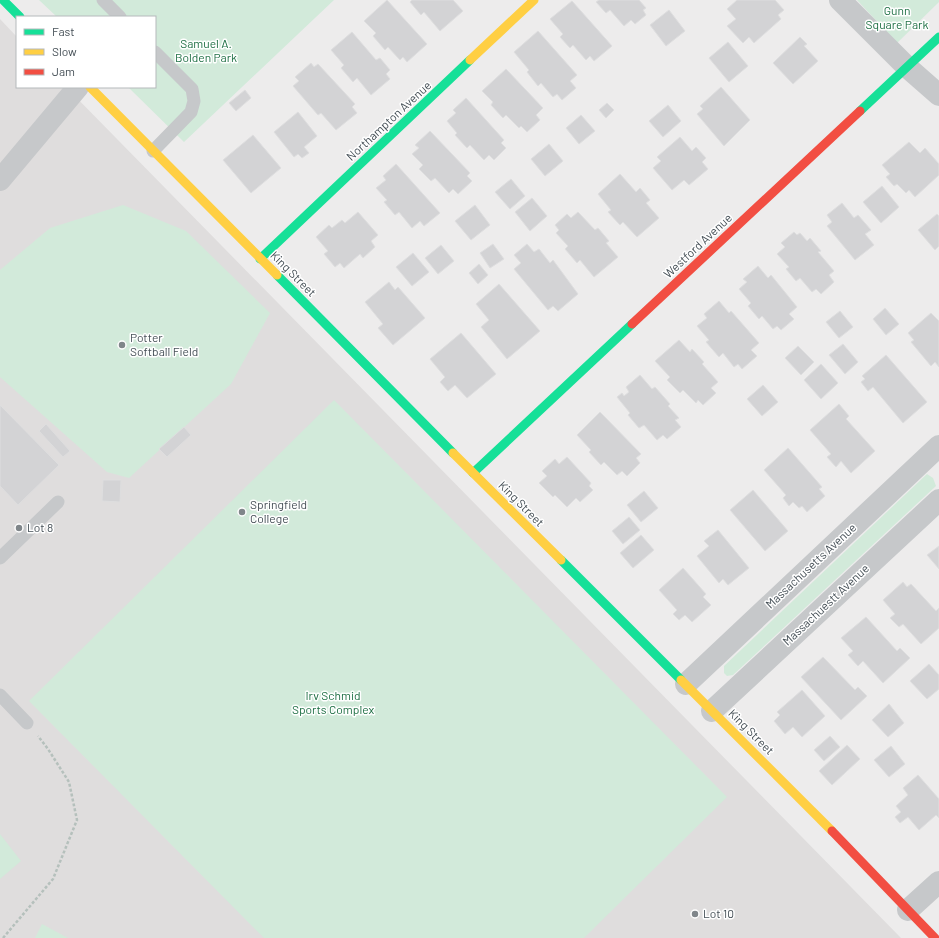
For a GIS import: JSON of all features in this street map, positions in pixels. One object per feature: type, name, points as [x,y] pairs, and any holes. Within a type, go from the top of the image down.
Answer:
[{"type":"street","points":[[3,0],[19,16]]},
{"type":"street","name":"Northampton Avenue","points":[[260,259],[534,0]]},
{"type":"street","points":[[840,0],[907,67],[939,95]]},
{"type":"street","name":"Westford Avenue","points":[[473,473],[939,36]]},
{"type":"street","points":[[0,180],[77,88]]},
{"type":"street","name":"King Street","points":[[91,88],[473,473],[806,804],[935,938]]},
{"type":"street","name":"Massachusetts Avenue","points":[[686,684],[938,449]]},
{"type":"street","name":"Massachuestt Avenue","points":[[712,711],[939,500]]},
{"type":"street","points":[[908,910],[939,882]]},
{"type":"lane","points":[[103,0],[119,16]]},
{"type":"lane","points":[[153,151],[190,112],[194,101],[192,89],[156,53]]},
{"type":"lane","points":[[0,558],[58,502]]},
{"type":"lane","points":[[0,695],[27,723]]},
{"type":"path","points":[[3,938],[54,879],[77,820],[69,782],[48,749],[27,723]]},
{"type":"shaded area","name":"Springfield College","points":[[0,19],[16,36],[16,88],[67,88],[901,938],[0,938]]},
{"type":"green space","name":"Samuel A. Bolden Park","points":[[39,0],[334,0],[184,142],[129,88],[156,88],[156,16],[56,16]]},
{"type":"green space","name":"Gunn Square Park","points":[[857,0],[939,0],[939,2],[897,43]]},
{"type":"green space","points":[[123,205],[186,231],[270,313],[231,384],[129,478],[107,472],[0,377],[0,270],[50,228]]},
{"type":"green space","name":"Irv Schmid Sports Complex","points":[[334,400],[727,797],[584,938],[264,938],[29,701]]},
{"type":"green space","points":[[927,474],[933,478],[936,486],[733,675],[727,676],[724,673],[724,666]]},
{"type":"green space","points":[[0,834],[21,861],[0,879]]},
{"type":"green space","points":[[42,924],[68,938],[35,938]]},
{"type":"building","points":[[387,0],[427,44],[407,62],[403,57],[400,60],[388,47],[385,50],[373,36],[376,33],[364,21]]},
{"type":"building","points":[[412,0],[453,0],[463,11],[440,31],[424,12],[421,15],[410,2]]},
{"type":"building","points":[[599,0],[639,0],[646,8],[643,10],[646,15],[635,24],[631,20],[624,26],[610,10],[606,13],[596,2]]},
{"type":"building","points":[[737,0],[775,0],[784,10],[778,15],[781,19],[754,43],[749,37],[743,43],[727,26],[736,19],[727,9]]},
{"type":"building","points":[[572,1],[612,46],[594,61],[590,56],[586,60],[573,45],[570,48],[560,37],[563,34],[550,19]]},
{"type":"building","points":[[669,10],[685,31],[666,46],[650,25]]},
{"type":"building","points":[[538,31],[577,75],[570,81],[576,88],[562,100],[557,94],[553,97],[541,83],[538,86],[527,72],[529,70],[514,52]]},
{"type":"building","points":[[352,32],[376,60],[380,58],[390,70],[386,74],[390,79],[371,95],[357,78],[353,82],[341,68],[344,65],[331,50]]},
{"type":"building","points":[[800,37],[807,44],[804,46],[818,61],[793,84],[773,63]]},
{"type":"building","points":[[728,42],[748,66],[729,82],[709,58]]},
{"type":"building","points":[[311,63],[314,67],[318,64],[355,104],[352,107],[357,113],[336,130],[321,113],[318,115],[293,86],[299,81],[295,77]]},
{"type":"building","points":[[506,69],[543,108],[536,115],[540,120],[527,132],[521,126],[519,128],[506,115],[503,118],[491,105],[493,102],[482,91]]},
{"type":"building","points":[[721,87],[750,120],[724,146],[697,114],[703,109],[700,106]]},
{"type":"building","points":[[245,90],[251,98],[236,111],[229,103]]},
{"type":"building","points":[[466,98],[504,140],[501,143],[506,148],[494,160],[489,155],[484,160],[470,145],[467,148],[455,135],[457,133],[447,121],[456,113],[453,110]]},
{"type":"building","points":[[607,103],[614,110],[606,118],[599,110]]},
{"type":"building","points":[[668,105],[681,121],[663,137],[649,121]]},
{"type":"building","points":[[298,112],[317,136],[304,147],[309,153],[302,158],[298,154],[294,157],[274,132]]},
{"type":"building","points":[[581,115],[595,131],[579,144],[566,128]]},
{"type":"building","points":[[430,131],[470,173],[467,176],[472,181],[458,194],[453,189],[449,193],[435,178],[431,181],[419,169],[423,165],[412,154],[419,148],[415,145]]},
{"type":"building","points":[[253,135],[281,168],[251,193],[223,160]]},
{"type":"building","points":[[680,137],[692,151],[696,147],[706,158],[702,162],[708,169],[689,185],[684,180],[672,190],[653,168],[661,161],[657,157]]},
{"type":"building","points":[[909,142],[920,153],[925,148],[939,164],[939,175],[915,197],[909,190],[906,193],[897,184],[894,186],[886,177],[890,174],[882,165]]},
{"type":"building","points":[[549,144],[563,161],[545,176],[531,159]]},
{"type":"building","points":[[396,164],[440,213],[424,226],[420,221],[412,228],[399,212],[395,215],[384,202],[387,200],[376,188],[386,180],[383,176]]},
{"type":"building","points":[[620,174],[636,192],[640,188],[650,200],[646,203],[659,218],[637,237],[623,222],[620,225],[608,212],[611,210],[598,194]]},
{"type":"building","points":[[511,179],[525,196],[510,209],[495,192]]},
{"type":"building","points":[[882,186],[899,207],[881,223],[863,202]]},
{"type":"building","points":[[532,198],[547,216],[530,231],[515,212]]},
{"type":"building","points":[[842,203],[854,218],[858,215],[871,230],[865,234],[874,245],[855,260],[827,226],[832,222],[827,215]]},
{"type":"building","points":[[475,205],[490,225],[471,240],[455,221]]},
{"type":"building","points":[[358,212],[378,235],[371,241],[375,247],[363,258],[360,254],[344,268],[340,263],[335,267],[324,254],[328,251],[316,237],[329,225],[332,228],[342,220],[345,223]]},
{"type":"building","points":[[578,212],[595,230],[598,228],[609,241],[606,243],[618,257],[594,277],[580,260],[577,263],[565,249],[568,246],[556,233],[559,230],[555,225],[567,214],[571,218]]},
{"type":"building","points":[[937,214],[939,216],[939,246],[935,250],[918,230]]},
{"type":"building","points":[[794,232],[797,235],[800,233],[807,241],[810,238],[821,251],[818,252],[834,271],[829,275],[834,282],[821,294],[816,289],[812,292],[800,278],[796,281],[786,269],[789,267],[777,254],[785,247],[781,243]]},
{"type":"building","points":[[493,244],[504,259],[490,268],[480,253]]},
{"type":"building","points":[[527,244],[534,252],[539,249],[550,263],[553,260],[578,294],[558,311],[553,306],[548,310],[514,269],[521,263],[514,255]]},
{"type":"building","points":[[441,245],[454,261],[438,274],[425,258]]},
{"type":"building","points":[[413,253],[429,272],[412,286],[396,267]]},
{"type":"building","points":[[479,264],[488,275],[478,284],[469,273]]},
{"type":"building","points":[[758,266],[768,278],[771,275],[797,307],[789,314],[794,319],[781,330],[777,326],[773,329],[762,316],[759,319],[748,306],[751,303],[739,289],[747,282],[743,279]]},
{"type":"building","points":[[389,282],[395,290],[398,287],[425,318],[393,345],[378,328],[383,324],[365,302]]},
{"type":"building","points":[[499,284],[540,331],[507,359],[481,327],[489,320],[476,304]]},
{"type":"building","points":[[719,301],[729,313],[731,311],[759,343],[751,350],[757,356],[742,369],[738,364],[734,367],[723,353],[719,357],[706,342],[709,340],[697,326],[707,318],[704,314]]},
{"type":"building","points":[[885,308],[899,324],[886,335],[873,319]]},
{"type":"building","points":[[840,311],[853,327],[839,338],[826,322]]},
{"type":"building","points":[[931,313],[939,321],[939,367],[935,362],[931,366],[911,342],[914,340],[908,333]]},
{"type":"building","points":[[461,333],[496,374],[467,398],[455,385],[448,391],[440,382],[445,377],[430,359]]},
{"type":"building","points":[[679,340],[690,352],[692,349],[704,362],[702,364],[718,382],[711,388],[716,393],[703,405],[698,400],[696,403],[683,390],[680,393],[667,380],[670,377],[655,361]]},
{"type":"building","points":[[843,344],[858,362],[845,374],[829,355]]},
{"type":"building","points":[[798,346],[814,362],[801,375],[785,358]]},
{"type":"building","points":[[886,355],[927,402],[903,423],[873,387],[868,391],[861,382],[865,379],[862,376]]},
{"type":"building","points":[[821,364],[838,383],[821,399],[804,380]]},
{"type":"building","points":[[640,375],[652,389],[655,387],[670,404],[668,406],[679,418],[675,420],[681,427],[667,439],[663,435],[657,440],[644,425],[639,428],[628,415],[630,413],[617,397],[622,393],[624,396],[629,392],[626,387]]},
{"type":"building","points":[[763,385],[778,402],[762,416],[747,399]]},
{"type":"building","points":[[839,404],[849,416],[846,419],[875,451],[851,473],[841,461],[836,467],[827,457],[831,454],[810,430]]},
{"type":"building","points":[[0,405],[59,465],[18,505],[0,486]]},
{"type":"building","points":[[600,412],[641,454],[636,458],[640,463],[627,476],[622,471],[617,475],[604,462],[601,465],[589,452],[591,450],[577,435]]},
{"type":"building","points":[[46,424],[70,451],[63,457],[39,431]]},
{"type":"building","points":[[184,427],[191,435],[167,457],[159,449]]},
{"type":"building","points":[[788,448],[822,487],[819,489],[825,496],[807,512],[802,506],[799,508],[793,502],[789,506],[783,498],[786,495],[764,470]]},
{"type":"building","points":[[567,457],[591,483],[589,486],[593,490],[580,502],[576,498],[567,507],[555,495],[553,497],[539,483],[547,476],[542,471],[555,459],[559,464]]},
{"type":"building","points":[[103,480],[121,480],[120,502],[102,501]]},
{"type":"building","points":[[753,490],[788,531],[765,551],[730,510]]},
{"type":"building","points":[[644,491],[658,508],[641,522],[627,505]]},
{"type":"building","points":[[629,517],[640,530],[623,544],[612,531]]},
{"type":"building","points":[[718,530],[749,568],[728,585],[723,579],[719,583],[697,556],[709,546],[704,541]]},
{"type":"building","points":[[641,535],[654,550],[633,568],[620,553]]},
{"type":"building","points":[[939,546],[939,569],[927,555]]},
{"type":"building","points":[[683,568],[706,594],[703,597],[711,605],[692,622],[685,615],[679,620],[673,614],[677,610],[659,590]]},
{"type":"building","points":[[903,582],[907,587],[911,584],[936,611],[939,608],[939,628],[921,644],[903,624],[899,627],[890,618],[895,614],[883,600]]},
{"type":"building","points":[[866,617],[897,651],[900,648],[910,658],[883,683],[863,661],[858,666],[848,655],[853,651],[841,638]]},
{"type":"building","points":[[823,657],[855,690],[858,687],[867,696],[841,720],[801,677]]},
{"type":"building","points":[[929,664],[939,675],[939,689],[927,699],[910,681]]},
{"type":"building","points":[[802,690],[825,716],[802,737],[793,727],[785,734],[774,721],[780,715],[777,712]]},
{"type":"building","points":[[889,704],[904,723],[888,737],[872,720]]},
{"type":"building","points":[[830,736],[840,747],[824,761],[814,750]]},
{"type":"building","points":[[847,745],[860,759],[832,785],[819,771]]},
{"type":"building","points":[[891,746],[905,764],[889,777],[874,760]]},
{"type":"building","points":[[918,775],[939,799],[939,818],[936,815],[919,830],[908,817],[900,823],[895,817],[901,812],[896,806],[908,795],[903,788]]},
{"type":"traffic: fast","points":[[3,0],[19,16]]},
{"type":"traffic: fast","points":[[860,111],[939,37]]},
{"type":"traffic: fast","points":[[260,259],[470,60]]},
{"type":"traffic: fast","points":[[277,275],[453,453]]},
{"type":"traffic: fast","points":[[473,473],[632,324]]},
{"type":"traffic: fast","points":[[561,560],[681,680]]},
{"type":"traffic: slow","points":[[470,60],[534,0]]},
{"type":"traffic: slow","points":[[91,88],[277,275]]},
{"type":"traffic: slow","points":[[453,453],[561,560]]},
{"type":"traffic: slow","points":[[681,680],[832,831]]},
{"type":"traffic: jam","points":[[632,324],[860,111]]},
{"type":"traffic: jam","points":[[832,831],[935,938]]},
{"type":"place","name":"Potter Softball Field","points":[[122,345]]},
{"type":"place","name":"Springfield College","points":[[242,512]]},
{"type":"place","name":"Lot 8","points":[[19,528]]},
{"type":"place","name":"Lot 10","points":[[695,914]]}]
